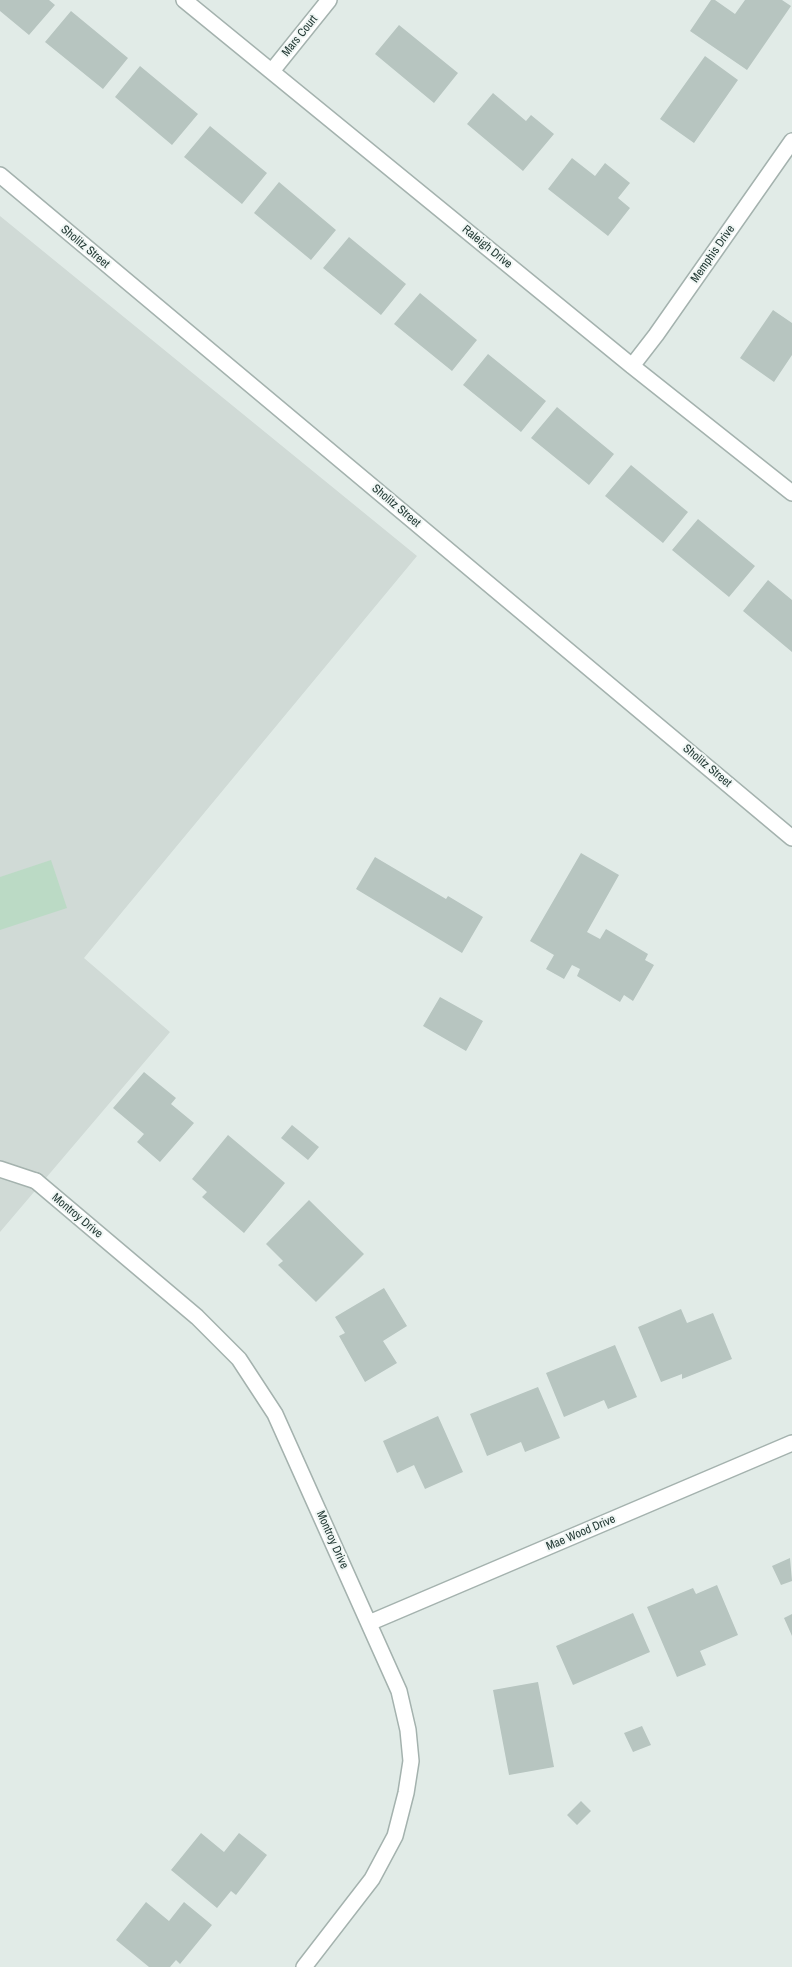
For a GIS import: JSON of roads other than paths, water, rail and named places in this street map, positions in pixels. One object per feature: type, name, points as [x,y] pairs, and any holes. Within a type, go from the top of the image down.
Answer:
[{"type":"street","name":"Raleigh Drive","points":[[184,0],[632,366],[792,493]]},
{"type":"street","name":"Mars Court","points":[[272,71],[329,0]]},
{"type":"street","name":"Memphis Drive","points":[[632,366],[656,335],[792,141]]},
{"type":"street","name":"Sholitz Street","points":[[0,175],[792,838]]},
{"type":"street","name":"Montroy Drive","points":[[0,1169],[36,1182],[197,1317],[239,1359],[275,1414],[399,1691],[408,1730],[411,1761],[406,1792],[395,1836],[372,1879],[304,1967]]},
{"type":"street","name":"Mae Wood Drive","points":[[370,1623],[792,1443]]}]
